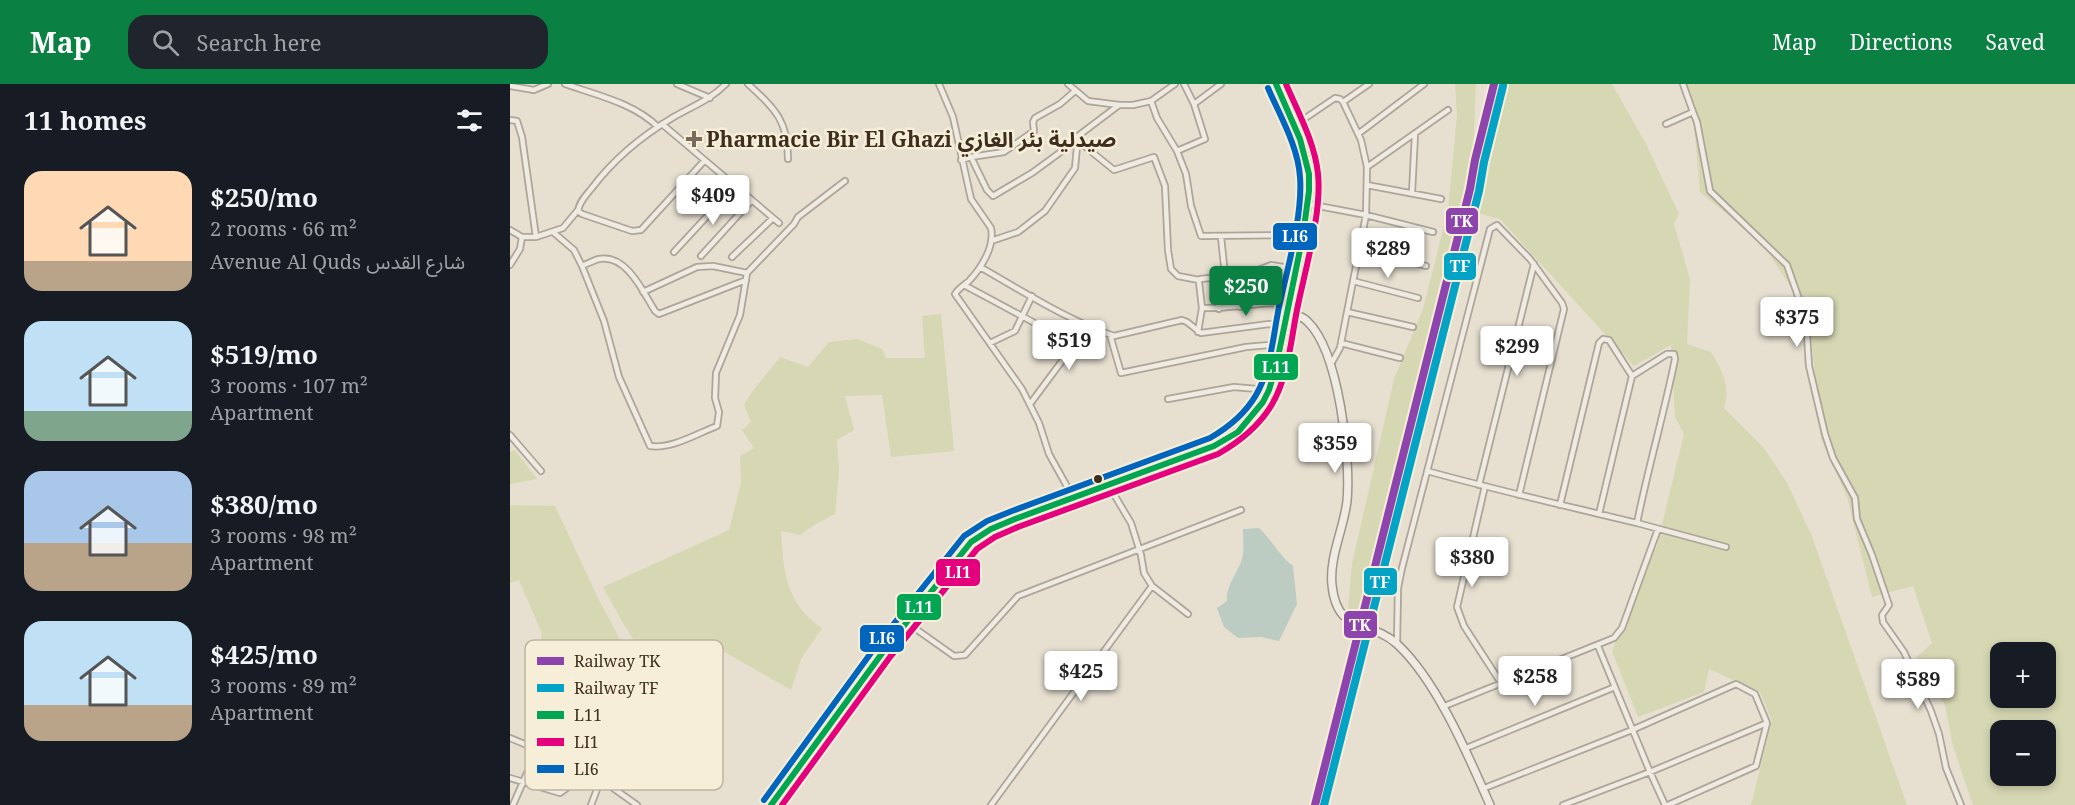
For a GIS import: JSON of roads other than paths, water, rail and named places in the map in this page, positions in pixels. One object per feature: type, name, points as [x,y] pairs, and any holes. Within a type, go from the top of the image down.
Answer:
[{"type":"main road","points":[[771,805],[906,622],[948,569],[976,539],[991,529],[1015,519],[1204,451],[1238,432],[1263,402],[1269,390],[1288,314],[1308,204],[1309,174],[1305,157],[1300,139],[1276,84]]},
{"type":"main road","points":[[1288,314],[1300,316],[1309,322],[1324,344],[1342,412],[1348,484],[1346,511],[1331,582],[1333,596],[1345,619],[1379,632],[1397,644],[1413,662],[1442,707],[1490,805]]},
{"type":"street","points":[[510,86],[534,90],[548,84]]},
{"type":"street","points":[[565,84],[644,114],[779,223]]},
{"type":"street","points":[[587,92],[591,84]]},
{"type":"street","points":[[677,84],[710,98]]},
{"type":"street","points":[[510,230],[522,237],[536,237],[566,226],[594,186],[642,138],[710,98],[726,84]]},
{"type":"street","points":[[748,84],[774,107],[788,140],[788,159]]},
{"type":"street","points":[[939,84],[951,111],[971,199],[991,228],[992,241],[980,267],[956,292],[956,296],[1022,389],[1030,404],[1048,454],[1074,499]]},
{"type":"street","points":[[1068,84],[1088,101],[1119,105],[1150,101],[1175,84]]},
{"type":"street","points":[[1177,151],[1205,139],[1194,104],[1184,84]]},
{"type":"street","points":[[1194,104],[1221,84]]},
{"type":"street","points":[[1343,102],[1368,84]]},
{"type":"street","points":[[1358,134],[1424,84]]},
{"type":"street","points":[[1683,84],[1697,122],[1710,191],[1787,265],[1806,319],[1809,366],[1830,450],[1855,498],[1857,519],[1872,555],[1888,605],[1882,615],[1883,622],[1904,652],[1931,711],[1939,734],[1946,768],[1960,805]]},
{"type":"street","points":[[961,160],[1001,153],[1010,148],[1034,131],[1035,118],[1060,104],[1075,91]]},
{"type":"street","points":[[1307,117],[1333,99],[1339,98],[1358,134],[1367,167],[1366,215],[1360,248],[1341,344],[1331,364]]},
{"type":"street","points":[[1150,101],[1177,151],[1186,174],[1191,206],[1203,238],[1303,235]]},
{"type":"street","points":[[971,157],[987,190],[993,196],[1032,173],[1119,105]]},
{"type":"street","points":[[1367,167],[1448,110]]},
{"type":"street","points":[[1666,124],[1693,112]]},
{"type":"street","points":[[510,120],[516,121],[522,137],[536,237]]},
{"type":"street","points":[[1412,193],[1414,134]]},
{"type":"street","points":[[992,241],[1018,232],[1045,211],[1075,168],[1077,140]]},
{"type":"street","points":[[1077,140],[1114,170],[1151,157],[1155,158],[1165,186],[1171,269],[1178,276],[1199,280],[1225,275],[1248,274],[1271,265],[1296,269]]},
{"type":"street","points":[[578,209],[580,213],[632,231],[641,230],[704,161]]},
{"type":"street","points":[[582,266],[601,259],[613,261],[624,267],[633,276],[655,311],[662,314],[746,276],[798,218],[845,181]]},
{"type":"street","points":[[1367,185],[1441,199]]},
{"type":"street","points":[[674,252],[735,186]]},
{"type":"street","points":[[700,256],[752,200]]},
{"type":"street","points":[[1308,204],[1366,215],[1433,232]]},
{"type":"street","points":[[732,257],[773,218]]},
{"type":"street","points":[[1397,644],[1398,588],[1490,229],[1497,225],[1501,226],[1534,264],[1564,309],[1519,495]]},
{"type":"street","points":[[553,232],[574,250],[582,266],[604,321],[619,377],[650,446],[672,444],[717,426],[716,373],[740,315],[746,276]]},
{"type":"street","points":[[510,265],[520,249],[522,237]]},
{"type":"street","points":[[1221,237],[1225,275]]},
{"type":"street","points":[[1360,248],[1426,266]]},
{"type":"street","points":[[1501,683],[1464,626],[1457,607],[1482,486],[1534,264]]},
{"type":"street","points":[[643,292],[697,267],[713,266],[746,276]]},
{"type":"street","points":[[980,267],[1081,323],[1110,334],[1117,336],[1182,320],[1197,332]]},
{"type":"street","points":[[1235,275],[1240,307]]},
{"type":"street","points":[[1215,277],[1219,309]]},
{"type":"street","points":[[1197,332],[1202,308],[1199,280]]},
{"type":"street","points":[[1353,281],[1418,298]]},
{"type":"street","points":[[964,285],[1072,343]]},
{"type":"street","points":[[990,342],[1015,331],[1032,296]]},
{"type":"street","points":[[1202,308],[1219,309],[1290,303]]},
{"type":"street","points":[[1347,312],[1413,327]]},
{"type":"street","points":[[1030,404],[1062,361],[1081,323]]},
{"type":"street","points":[[1197,332],[1269,324],[1285,326]]},
{"type":"street","points":[[1110,334],[1121,373],[1246,347],[1281,344]]},
{"type":"street","points":[[1560,505],[1599,343],[1603,339],[1609,340],[1632,376]]},
{"type":"street","points":[[1341,344],[1400,358]]},
{"type":"street","points":[[1599,514],[1632,376],[1672,353],[1675,356],[1668,394],[1637,523]]},
{"type":"street","points":[[1168,399],[1234,387],[1269,390]]},
{"type":"street","points":[[510,435],[541,471]]},
{"type":"street","points":[[1427,471],[1726,547]]},
{"type":"street","points":[[1109,486],[1131,524],[1144,573],[1152,586],[1188,614]]},
{"type":"street","points":[[906,622],[954,656],[965,655],[1018,596],[1241,510]]},
{"type":"street","points":[[1442,707],[1614,638],[1622,628],[1658,529]]},
{"type":"street","points":[[991,805],[1152,586]]},
{"type":"street","points":[[1482,789],[1632,730],[1736,684],[1755,694],[1767,723],[1756,766],[1666,805],[1632,730],[1598,646]]},
{"type":"street","points":[[1464,749],[1615,687]]},
{"type":"street","points":[[1563,805],[1650,772],[1767,723]]},
{"type":"street","points":[[510,738],[525,745]]},
{"type":"street","points":[[510,778],[524,783],[513,805]]},
{"type":"street","points":[[591,805],[596,790]]},
{"type":"street","points":[[616,790],[637,805]]},
{"type":"rail line","name":"TK","points":[[1315,805],[1470,189],[1494,84]]},
{"type":"rail line","name":"TF","points":[[1324,805],[1479,191],[1503,86]]},
{"type":"place","name":"Pharmacie Bir El Ghazi صيدلية بئر الغازي","points":[[694,139]]}]
